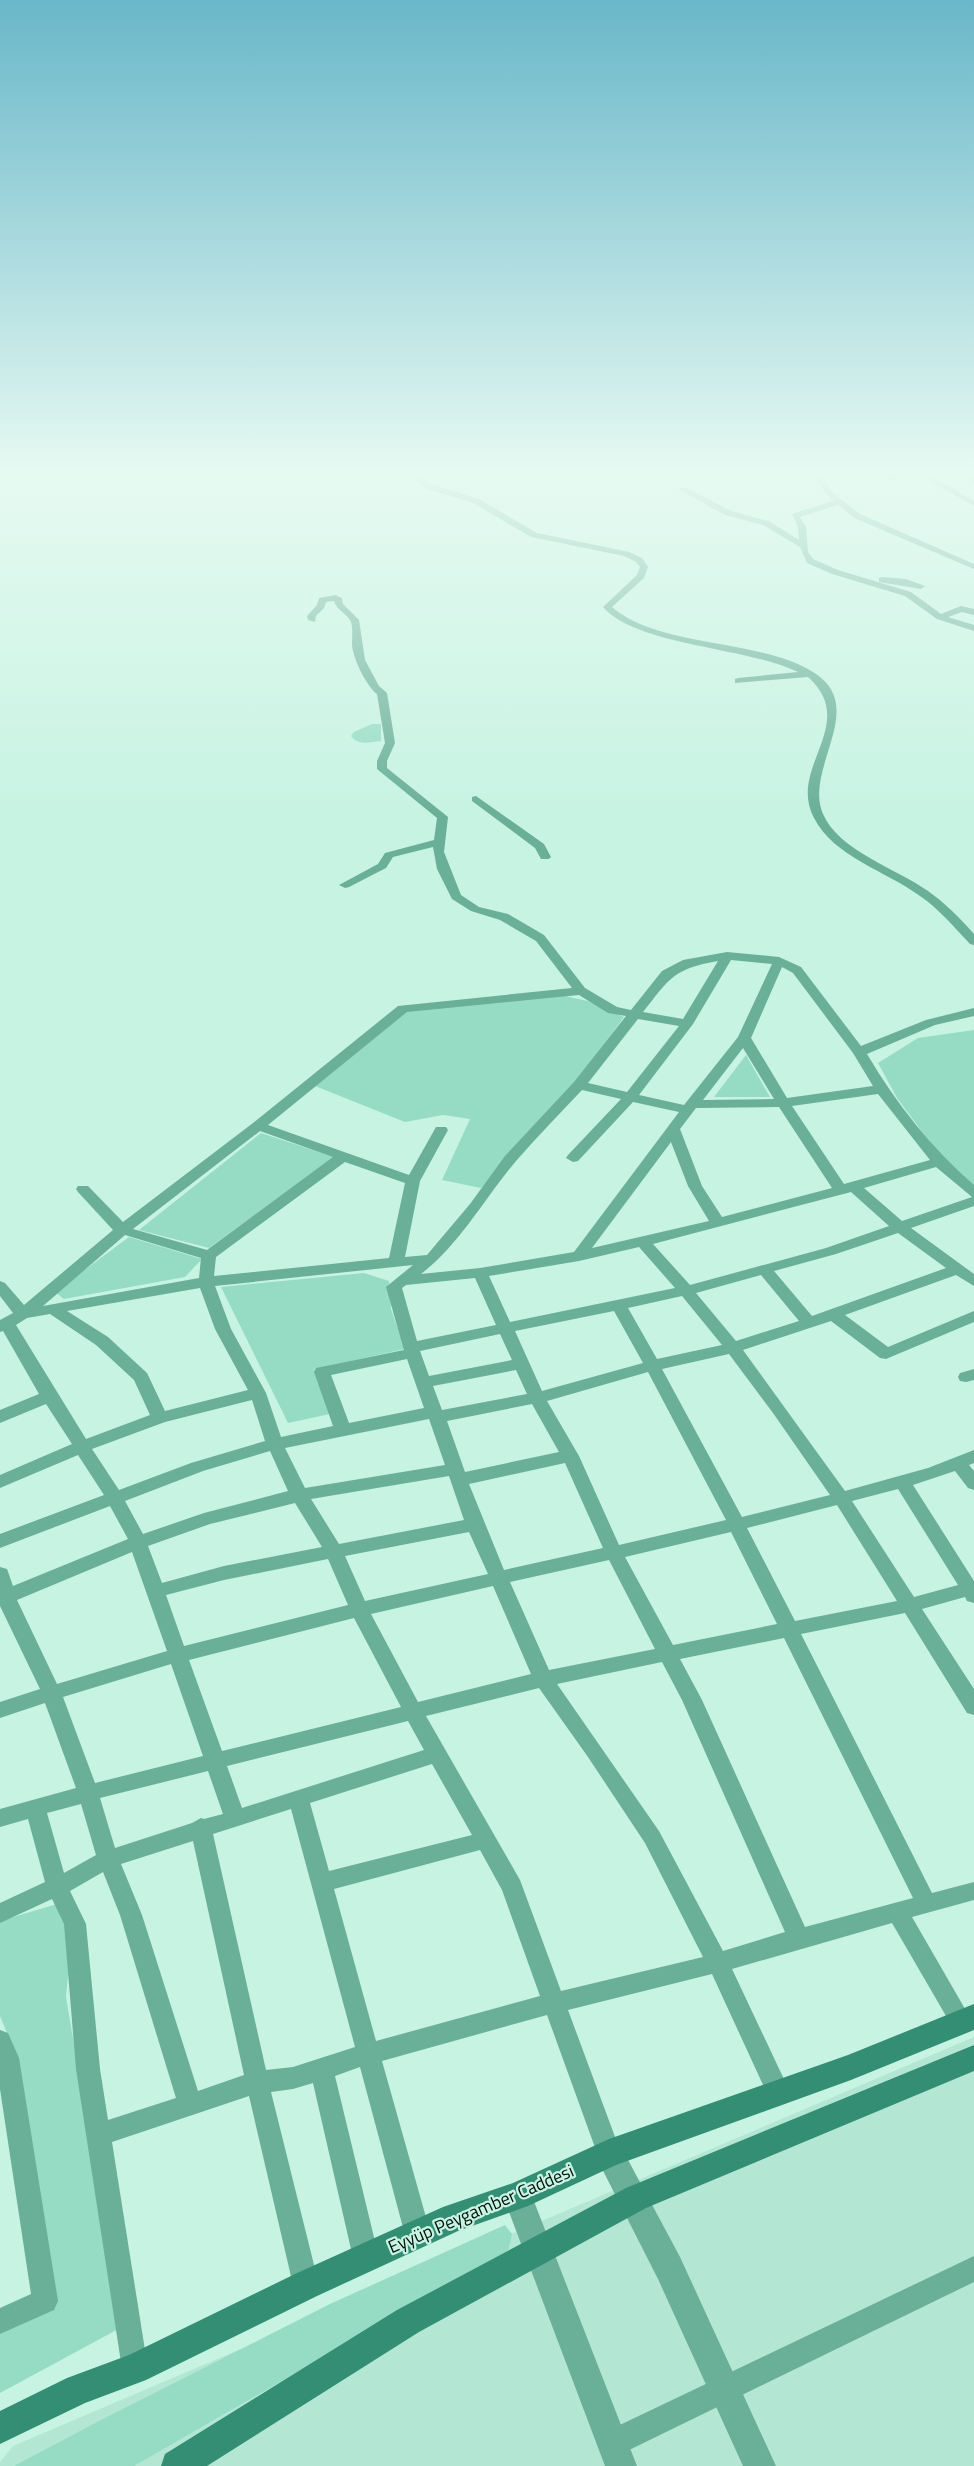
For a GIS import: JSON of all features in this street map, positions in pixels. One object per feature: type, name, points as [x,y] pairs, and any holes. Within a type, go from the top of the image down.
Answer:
[{"type":"main road","name":"Eyyüp Peygamber Caddesi","points":[[0,2428],[78,2388],[135,2369],[306,2285],[454,2218],[518,2196],[609,2153],[851,2067],[968,2019]]},
{"type":"main road","points":[[177,2466],[408,2321],[636,2198],[974,2058]]},
{"type":"street","points":[[632,584],[607,607],[611,614],[626,623],[689,640],[770,656],[810,674],[822,683],[830,694],[832,716],[830,737],[813,785],[813,805],[821,823],[839,842],[925,894],[974,941]]},
{"type":"street","points":[[877,584],[908,594],[940,617],[974,628]]},
{"type":"street","points":[[914,584],[921,586]]},
{"type":"street","points":[[312,620],[311,616],[321,606],[322,600],[327,598],[339,600],[339,605],[355,620],[358,657],[363,668],[374,681],[374,687],[382,693],[386,707],[390,743],[382,761],[382,769],[443,817],[438,852],[442,869],[456,897],[475,909],[504,917],[540,938],[581,991],[613,1010],[687,1024]]},
{"type":"street","points":[[940,617],[962,609],[974,612]]},
{"type":"street","points":[[738,681],[810,674]]},
{"type":"street","points":[[476,799],[540,846],[545,857]]},
{"type":"street","points":[[345,885],[381,866],[389,855],[440,842]]},
{"type":"street","points":[[573,1158],[630,1097],[687,1024],[727,957]]},
{"type":"street","points":[[778,2092],[718,1963],[652,1837],[595,1751],[543,1679],[475,1524],[412,1351],[394,1287],[432,1258],[476,1207],[510,1160],[579,1085],[666,974],[687,963],[727,957],[779,961],[797,970],[859,1052],[882,1089],[939,1162],[974,1193]]},
{"type":"street","points":[[579,1256],[672,1129],[744,1038],[779,961]]},
{"type":"street","points":[[10,1322],[122,1230],[258,1126],[403,1009],[581,991]]},
{"type":"street","points":[[859,1052],[953,1016],[974,1012]]},
{"type":"street","points":[[744,1038],[783,1103],[847,1188],[974,1281]]},
{"type":"street","points":[[579,1085],[630,1097],[690,1107],[783,1103],[882,1089]]},
{"type":"street","points":[[258,1126],[413,1181]]},
{"type":"street","points":[[672,1129],[694,1186],[717,1222]]},
{"type":"street","points":[[396,1263],[413,1181],[441,1130]]},
{"type":"street","points":[[342,1157],[209,1255],[206,1282],[223,1329],[258,1393],[275,1444],[299,1495],[333,1551],[359,1608],[413,1711],[512,1887],[609,2153],[636,2198],[722,2389],[760,2466]]},
{"type":"street","points":[[402,1281],[480,1273],[644,1243],[939,1162]]},
{"type":"street","points":[[83,1189],[122,1230],[209,1255]]},
{"type":"street","points":[[343,1430],[322,1372],[688,1290],[765,1270],[974,1201]]},
{"type":"street","points":[[644,1243],[688,1290],[735,1347],[842,1498],[974,1707]]},
{"type":"street","points":[[10,1322],[53,1309],[206,1282],[432,1258]]},
{"type":"street","points":[[0,1540],[197,1467],[275,1444],[343,1430],[537,1398],[651,1366],[735,1347],[958,1269]]},
{"type":"street","points":[[765,1270],[809,1323]]},
{"type":"street","points":[[480,1273],[537,1398],[570,1456],[614,1553],[668,1653],[739,1801],[799,1938]]},
{"type":"street","points":[[0,1286],[10,1322],[49,1396],[114,1496],[138,1542],[157,1591],[213,1761],[235,1818]]},
{"type":"street","points":[[618,1304],[676,1408],[927,1904]]},
{"type":"street","points":[[53,1309],[102,1341],[141,1377],[160,1418]]},
{"type":"street","points":[[833,1314],[886,1354],[974,1316]]},
{"type":"street","points":[[423,1383],[523,1363]]},
{"type":"street","points":[[0,1482],[81,1447],[160,1418],[258,1393]]},
{"type":"street","points":[[0,1417],[49,1396]]},
{"type":"street","points":[[3,1597],[138,1542],[205,1519],[299,1495],[457,1475],[570,1456]]},
{"type":"street","points":[[0,1710],[177,1654],[359,1608],[736,1525],[902,1482],[966,1460],[974,1484]]},
{"type":"street","points":[[0,1818],[213,1761],[543,1679],[972,1591],[902,1482]]},
{"type":"street","points":[[157,1591],[224,1573],[475,1524]]},
{"type":"street","points":[[0,1574],[3,1597],[51,1692],[88,1793],[108,1859],[131,1915],[190,2104]]},
{"type":"street","points":[[0,1913],[57,1887],[108,1859],[201,1827],[437,1754]]},
{"type":"street","points":[[298,1797],[418,2235]]},
{"type":"street","points":[[35,1808],[57,1887],[75,1924],[88,2069],[135,2369]]},
{"type":"street","points":[[201,1827],[257,2082],[306,2285]]},
{"type":"street","points":[[320,1884],[485,1840]]},
{"type":"street","points":[[99,2134],[257,2082],[293,2078],[368,2054],[553,2003],[718,1963],[799,1938],[974,1891]]},
{"type":"street","points":[[897,1912],[968,2019]]},
{"type":"street","points":[[0,2041],[7,2058],[45,2301],[0,2321]]},
{"type":"street","points":[[321,2068],[366,2258]]},
{"type":"street","points":[[518,2196],[540,2248],[599,2411],[617,2454],[722,2389],[974,2269]]},
{"type":"shaded area","points":[[372,724],[381,724],[381,741],[361,742],[351,736],[354,732]]},
{"type":"shaded area","points":[[565,996],[588,1001],[624,1017],[556,1106],[481,1188],[442,1180],[470,1119],[443,1115],[405,1122],[315,1086],[409,1010]]},
{"type":"shaded area","points":[[974,1030],[974,1188],[946,1164],[897,1098],[878,1063],[918,1038]]},
{"type":"shaded area","points":[[746,1055],[770,1097],[714,1097]]},
{"type":"shaded area","points":[[261,1133],[334,1157],[209,1248],[139,1230]]},
{"type":"shaded area","points":[[129,1237],[202,1259],[185,1277],[64,1299],[55,1292]]},
{"type":"shaded area","points":[[364,1273],[389,1281],[391,1309],[405,1349],[314,1369],[330,1414],[288,1423],[221,1287]]},
{"type":"shaded area","points":[[57,1904],[68,1939],[66,1997],[122,2327],[0,2393],[0,2328],[57,2301],[16,2055],[0,2016],[0,1921]]},
{"type":"shaded area","points":[[974,2037],[974,2466],[0,2466],[0,2462],[13,2446]]},
{"type":"shaded area","points":[[505,2225],[512,2234],[508,2251],[134,2466],[14,2466],[330,2304]]}]
